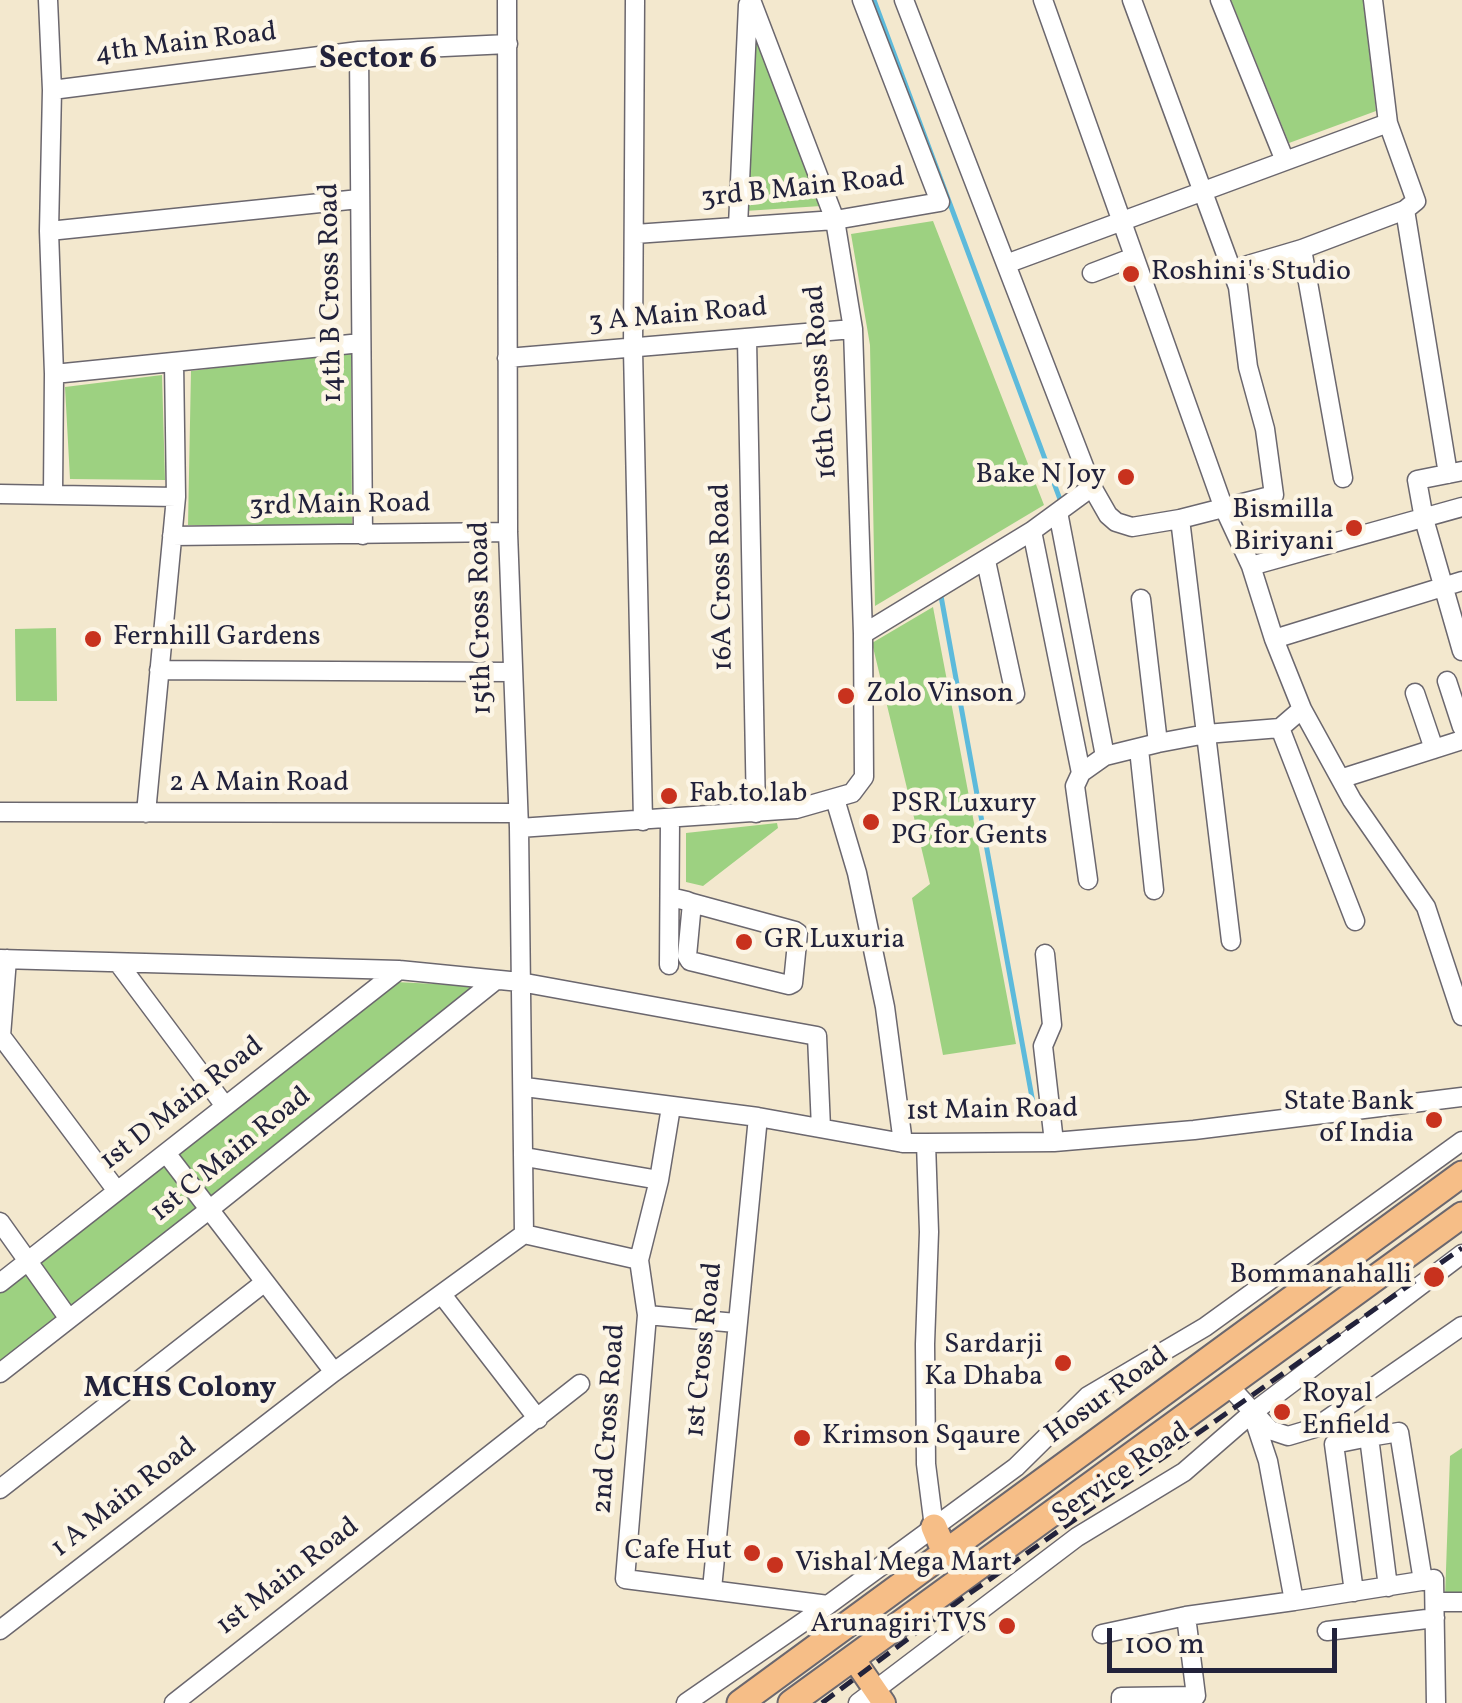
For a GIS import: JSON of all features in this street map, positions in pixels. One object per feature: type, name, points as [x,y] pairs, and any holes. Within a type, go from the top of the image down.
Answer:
[{"type":"highway","name":"Hosur Road","points":[[740,1703],[1462,1174]]},
{"type":"highway","points":[[791,1703],[1462,1215]]},
{"type":"highway","points":[[934,1527],[945,1554]]},
{"type":"main road","points":[[853,1658],[873,1699]]},
{"type":"street","points":[[48,0],[52,90],[49,232],[53,494]]},
{"type":"street","name":"15th Cross Road","points":[[507,0],[508,532],[518,820],[524,1234]]},
{"type":"street","points":[[635,0],[632,348],[643,822]]},
{"type":"street","points":[[738,226],[749,0]]},
{"type":"street","name":"16th Cross Road","points":[[749,0],[835,220],[852,329],[864,777],[852,793],[835,800]]},
{"type":"street","name":"3rd B Main Road","points":[[635,234],[835,220],[940,202],[862,0]]},
{"type":"street","points":[[904,0],[1092,487],[1108,515],[1132,527],[1274,495],[1265,429],[1248,367],[1238,286],[1132,0]]},
{"type":"street","points":[[1043,0],[1223,506],[1251,566],[1302,709],[1352,800],[1426,907],[1462,1016]]},
{"type":"street","points":[[1220,0],[1286,161]]},
{"type":"street","points":[[1231,270],[1302,249],[1405,210],[1416,201],[1388,123],[1374,0]]},
{"type":"street","name":"4th Main Road","points":[[52,90],[359,51],[508,44]]},
{"type":"street","name":"14th B Cross Road","points":[[359,51],[363,536]]},
{"type":"street","points":[[1006,264],[1388,123]]},
{"type":"street","points":[[49,232],[359,199]]},
{"type":"street","points":[[1405,210],[1455,473],[1417,480],[1424,519],[1462,651]]},
{"type":"street","points":[[1302,249],[1343,478]]},
{"type":"street","points":[[1092,273],[1134,257]]},
{"type":"street","name":"3 A Main Road","points":[[508,358],[852,329]]},
{"type":"street","name":"16A Cross Road","points":[[746,338],[756,813]]},
{"type":"street","points":[[54,374],[361,343]]},
{"type":"street","points":[[146,813],[176,496],[174,362]]},
{"type":"street","points":[[863,634],[1032,531],[1092,487]]},
{"type":"street","points":[[0,494],[176,496]]},
{"type":"street","points":[[1251,566],[1462,507]]},
{"type":"street","points":[[1058,512],[1105,756]]},
{"type":"street","points":[[1180,518],[1231,941]]},
{"type":"street","points":[[1032,531],[1081,774]]},
{"type":"street","name":"3rd Main Road","points":[[172,536],[508,532]]},
{"type":"street","points":[[986,560],[1015,694]]},
{"type":"street","points":[[1274,639],[1462,581]]},
{"type":"street","points":[[1142,599],[1158,743]]},
{"type":"street","points":[[159,670],[511,672]]},
{"type":"street","points":[[1447,681],[1462,727]]},
{"type":"street","points":[[1416,692],[1434,749]]},
{"type":"street","points":[[1088,880],[1075,786],[1081,774],[1105,756],[1158,743],[1206,734],[1280,728],[1302,709]]},
{"type":"street","points":[[1280,728],[1355,920]]},
{"type":"street","points":[[1343,778],[1462,740]]},
{"type":"street","points":[[1139,748],[1154,890]]},
{"type":"street","points":[[835,800],[857,873],[885,1007],[903,1143]]},
{"type":"street","name":"2 A Main Road","points":[[0,812],[643,822],[796,809],[835,800]]},
{"type":"street","points":[[669,965],[670,820]]},
{"type":"street","points":[[670,897],[692,903],[798,933],[793,983],[788,986],[690,961],[687,956],[692,903]]},
{"type":"street","points":[[1045,954],[1052,1025],[1043,1046],[1054,1142]]},
{"type":"street","points":[[118,1191],[1,1036],[3,959],[399,970],[520,982],[817,1036],[821,1128]]},
{"type":"street","points":[[119,964],[226,1106]]},
{"type":"street","name":"1st D Main Road","points":[[0,1283],[399,970]]},
{"type":"street","name":"1st C Main Road","points":[[0,1373],[496,980]]},
{"type":"street","name":"1st Main Road","points":[[524,1087],[758,1118],[903,1143],[1054,1142],[1194,1130],[1462,1097]]},
{"type":"street","name":"2nd Cross Road","points":[[672,1107],[659,1180],[638,1260],[647,1315],[625,1579],[828,1605]]},
{"type":"street","name":"1st Cross Road","points":[[712,1589],[758,1118]]},
{"type":"street","points":[[686,1703],[1016,1467],[1088,1396],[1205,1327],[1462,1141]]},
{"type":"street","points":[[926,1143],[926,1464],[934,1527]]},
{"type":"street","points":[[166,1153],[334,1372]]},
{"type":"street","points":[[525,1157],[659,1180]]},
{"type":"street","points":[[0,1222],[69,1318]]},
{"type":"street","points":[[524,1234],[638,1260]]},
{"type":"street","name":"1 A Main Road","points":[[0,1630],[334,1372],[524,1234]]},
{"type":"street","name":"Service Road","points":[[873,1699],[1077,1537],[1184,1472],[1252,1413],[1462,1254]]},
{"type":"street","points":[[0,1489],[265,1282]]},
{"type":"street","points":[[443,1296],[538,1419]]},
{"type":"street","points":[[647,1315],[736,1323]]},
{"type":"street","points":[[1228,1384],[1270,1430],[1288,1436],[1315,1428],[1462,1326]]},
{"type":"street","name":"1st Main Road","points":[[174,1703],[580,1384]]},
{"type":"street","points":[[1252,1413],[1268,1460],[1294,1601]]},
{"type":"street","points":[[1354,1592],[1334,1444],[1399,1432],[1423,1581]]},
{"type":"street","points":[[1369,1437],[1388,1587]]},
{"type":"street","points":[[1102,1634],[1186,1616],[1434,1580],[1436,1703]]},
{"type":"street","points":[[1327,1631],[1462,1602]]},
{"type":"street","points":[[1121,1703],[1122,1697],[1196,1696],[1186,1616]]},
{"type":"green space","points":[[1231,0],[1363,0],[1376,111],[1289,143]]},
{"type":"green space","points":[[752,25],[821,206],[745,211]]},
{"type":"green space","points":[[933,221],[1044,505],[875,606],[870,345],[851,234]]},
{"type":"green space","points":[[351,351],[352,528],[188,525],[191,371]]},
{"type":"green space","points":[[162,375],[165,480],[70,479],[65,387]]},
{"type":"green space","points":[[933,607],[1016,1044],[943,1055],[912,898],[930,884],[872,643]]},
{"type":"green space","points":[[56,628],[57,701],[16,701],[15,629]]},
{"type":"green space","points":[[777,823],[778,828],[703,886],[686,882],[686,833]]},
{"type":"green space","points":[[396,982],[475,986],[214,1199],[176,1154]]},
{"type":"green space","points":[[162,1163],[199,1211],[73,1310],[36,1263]]},
{"type":"green space","points":[[26,1270],[60,1319],[0,1366],[0,1291]]},
{"type":"green space","points":[[1462,1448],[1462,1598],[1445,1598],[1450,1456]]},
{"type":"waterway","points":[[874,0],[1061,502]]},
{"type":"waterway","points":[[945,593],[941,596],[1035,1114]]},
{"type":"railway","points":[[822,1703],[963,1598],[1462,1248]]},
{"type":"place","name":"Roshini's Studio","points":[[1131,274]]},
{"type":"place","name":"Bake N Joy","points":[[1126,477]]},
{"type":"place","name":"Bismilla Biriyani","points":[[1354,528]]},
{"type":"place","name":"Fernhill Gardens","points":[[93,639]]},
{"type":"place","name":"Zolo Vinson","points":[[846,696]]},
{"type":"place","name":"Fab.to.lab","points":[[669,796]]},
{"type":"place","name":"PSR Luxury PG for Gents","points":[[871,822]]},
{"type":"place","name":"GR Luxuria","points":[[744,942]]},
{"type":"place","name":"State Bank of India","points":[[1434,1120]]},
{"type":"place","name":"Bommanahalli","points":[[1434,1277]]},
{"type":"place","name":"Sardarji Ka Dhaba","points":[[1063,1363]]},
{"type":"place","name":"Royal Enfield","points":[[1282,1412]]},
{"type":"place","name":"Krimson Sqaure","points":[[802,1438]]},
{"type":"place","name":"Cafe Hut","points":[[752,1553]]},
{"type":"place","name":"Vishal Mega Mart","points":[[775,1565]]},
{"type":"place","name":"Arunagiri TVS","points":[[1007,1626]]},
{"type":"district","name":"Sector 6","points":[[378,61]]},
{"type":"district","name":"MCHS Colony","points":[[180,1390]]}]
